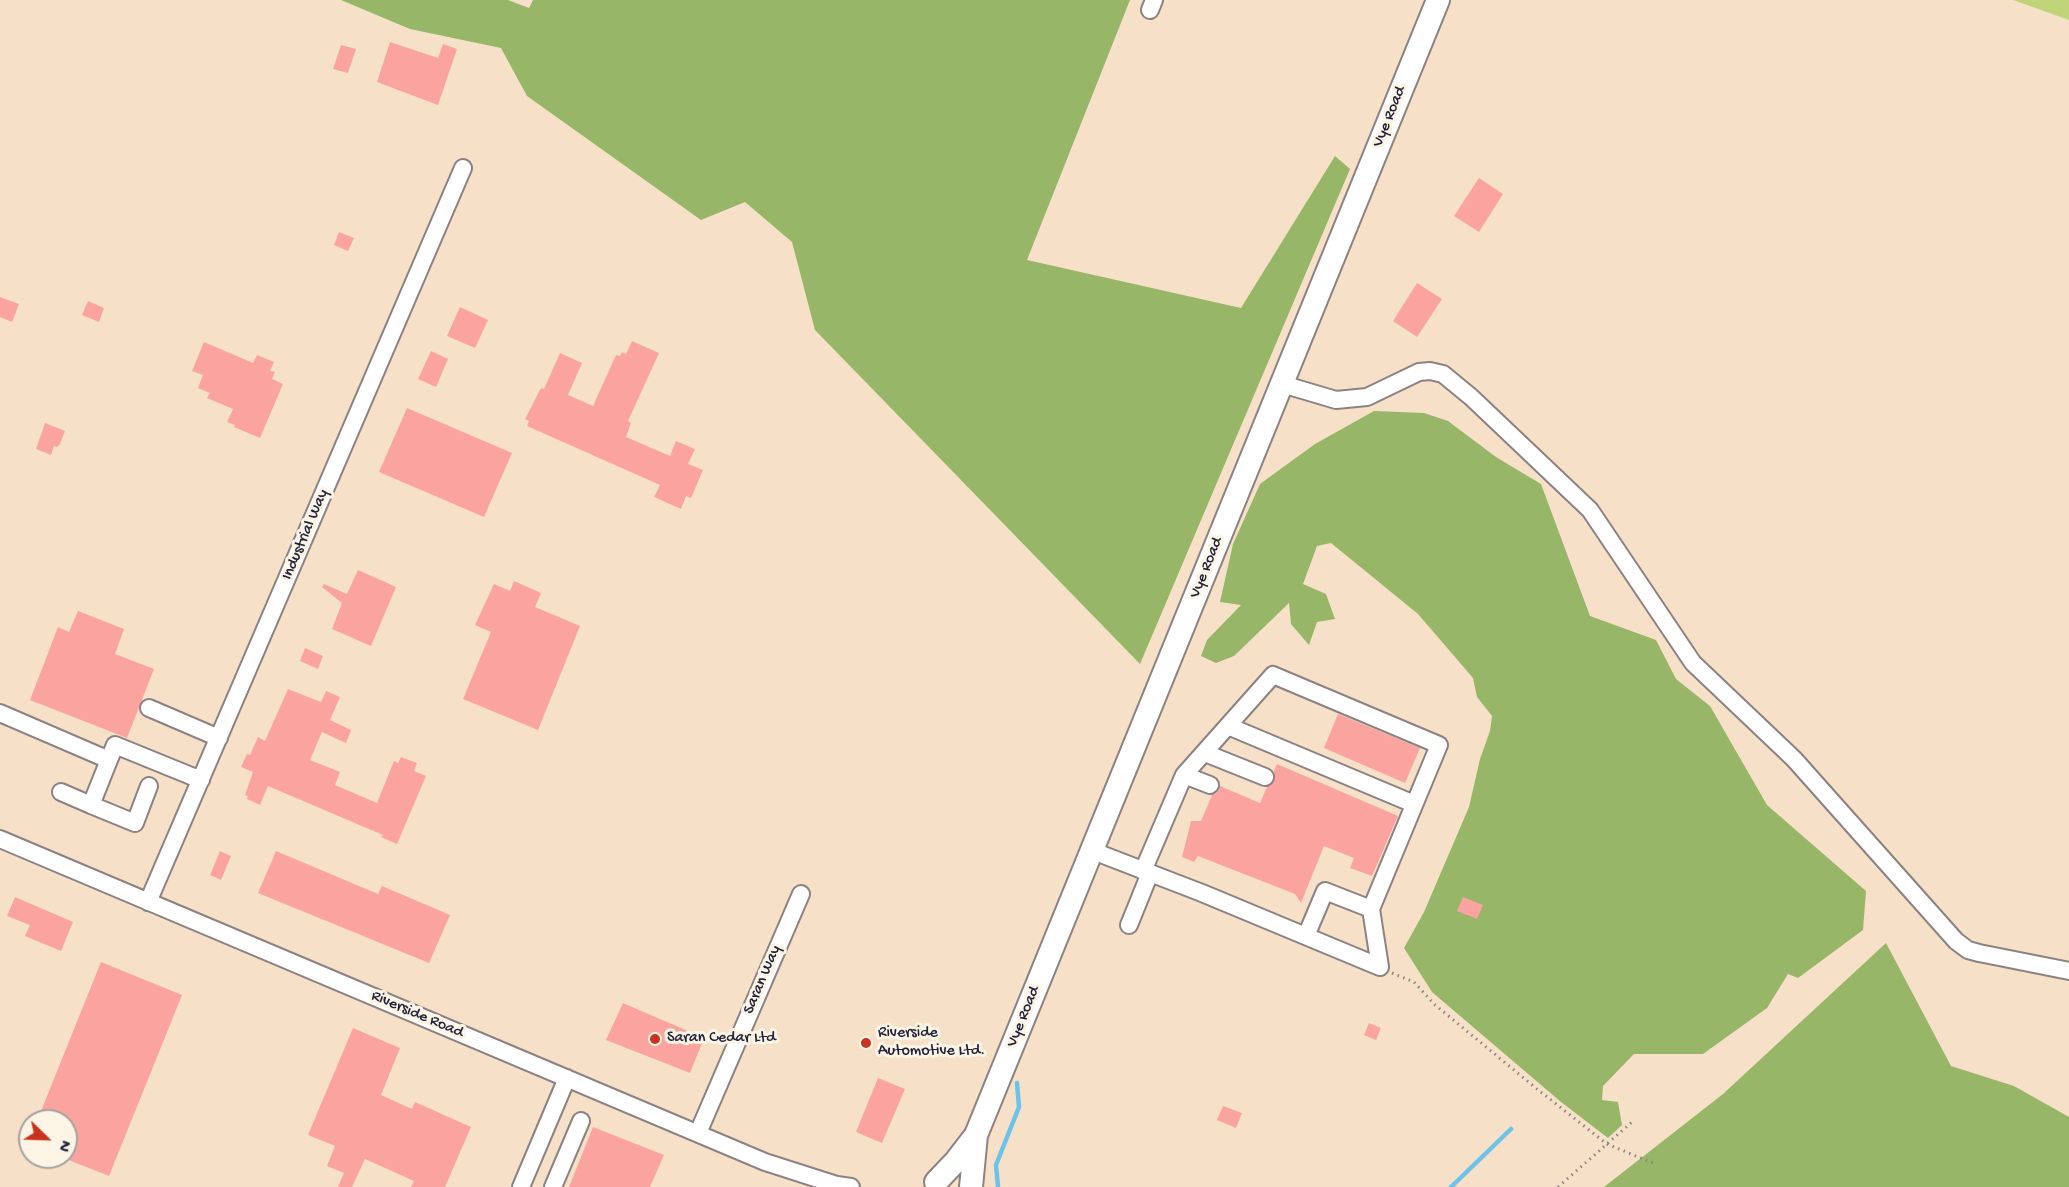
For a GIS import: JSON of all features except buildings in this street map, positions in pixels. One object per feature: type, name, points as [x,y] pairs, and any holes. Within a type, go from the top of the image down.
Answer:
[{"type":"main road","name":"Vye Road","points":[[929,1185],[956,1161],[976,1135],[1438,0]]},
{"type":"main road","name":"Vye Road","points":[[971,1187],[976,1135]]},
{"type":"main road","points":[[929,1185],[949,1183],[959,1187]]},
{"type":"street","name":"Industrial Way","points":[[148,902],[463,168]]},
{"type":"street","points":[[1282,384],[1336,400],[1367,397],[1419,372],[1430,371],[1443,374],[1471,397],[1590,510],[1694,663],[1794,759],[1956,941],[1968,950],[1979,953],[2069,971]]},
{"type":"street","points":[[1129,925],[1146,872],[1185,775],[1273,675],[1439,745],[1371,909],[1380,968]]},
{"type":"street","points":[[149,708],[219,738]]},
{"type":"street","points":[[0,713],[109,760]]},
{"type":"street","points":[[1228,726],[1414,804]]},
{"type":"street","points":[[91,805],[115,745],[201,780]]},
{"type":"street","points":[[1204,753],[1265,777]]},
{"type":"street","points":[[1185,775],[1210,785]]},
{"type":"street","points":[[61,792],[135,823],[149,786]]},
{"type":"street","name":"Riverside Road","points":[[0,839],[765,1162],[843,1186]]},
{"type":"street","points":[[1093,851],[1380,968]]},
{"type":"street","points":[[1306,936],[1325,891],[1371,909]]},
{"type":"street","name":"Saran Way","points":[[698,1133],[801,894]]},
{"type":"street","points":[[520,1187],[567,1078]]},
{"type":"street","points":[[553,1187],[581,1121]]},
{"type":"path","points":[[1380,968],[1413,982],[1434,1004],[1607,1144],[1655,1164]]},
{"type":"path","points":[[1558,1187],[1632,1122]]},
{"type":"green space","points":[[341,0],[508,0],[529,8],[533,0],[1130,0],[1027,260],[1241,308],[1335,156],[1350,169],[1140,664],[815,330],[792,242],[745,202],[701,220],[527,96],[501,48],[410,29]]},
{"type":"green space","points":[[2013,0],[2069,0],[2069,20]]},
{"type":"green space","points":[[1374,411],[1424,413],[1448,421],[1496,457],[1541,484],[1590,616],[1656,640],[1676,679],[1710,706],[1767,805],[1866,891],[1863,930],[1798,978],[1788,974],[1767,1008],[1703,1054],[1634,1054],[1603,1086],[1602,1100],[1618,1102],[1622,1125],[1608,1138],[1561,1102],[1432,992],[1404,948],[1424,912],[1469,807],[1480,759],[1490,731],[1492,716],[1477,697],[1473,678],[1418,614],[1331,543],[1317,546],[1303,584],[1326,594],[1335,619],[1317,622],[1309,645],[1291,624],[1289,603],[1234,656],[1216,663],[1201,656],[1207,640],[1241,605],[1220,602],[1233,544],[1260,484],[1315,444]]},
{"type":"green space","points":[[1886,943],[1951,1066],[2014,1086],[2069,1117],[2069,1187],[1604,1187],[1723,1094]]},
{"type":"waterway","points":[[998,1187],[996,1165],[1019,1107],[1017,1083]]},
{"type":"waterway","points":[[1451,1187],[1511,1129]]},
{"type":"place","name":"Saran Cedar Ltd","points":[[655,1039]]},
{"type":"place","name":"Riverside Automotive Ltd.","points":[[866,1043]]}]
